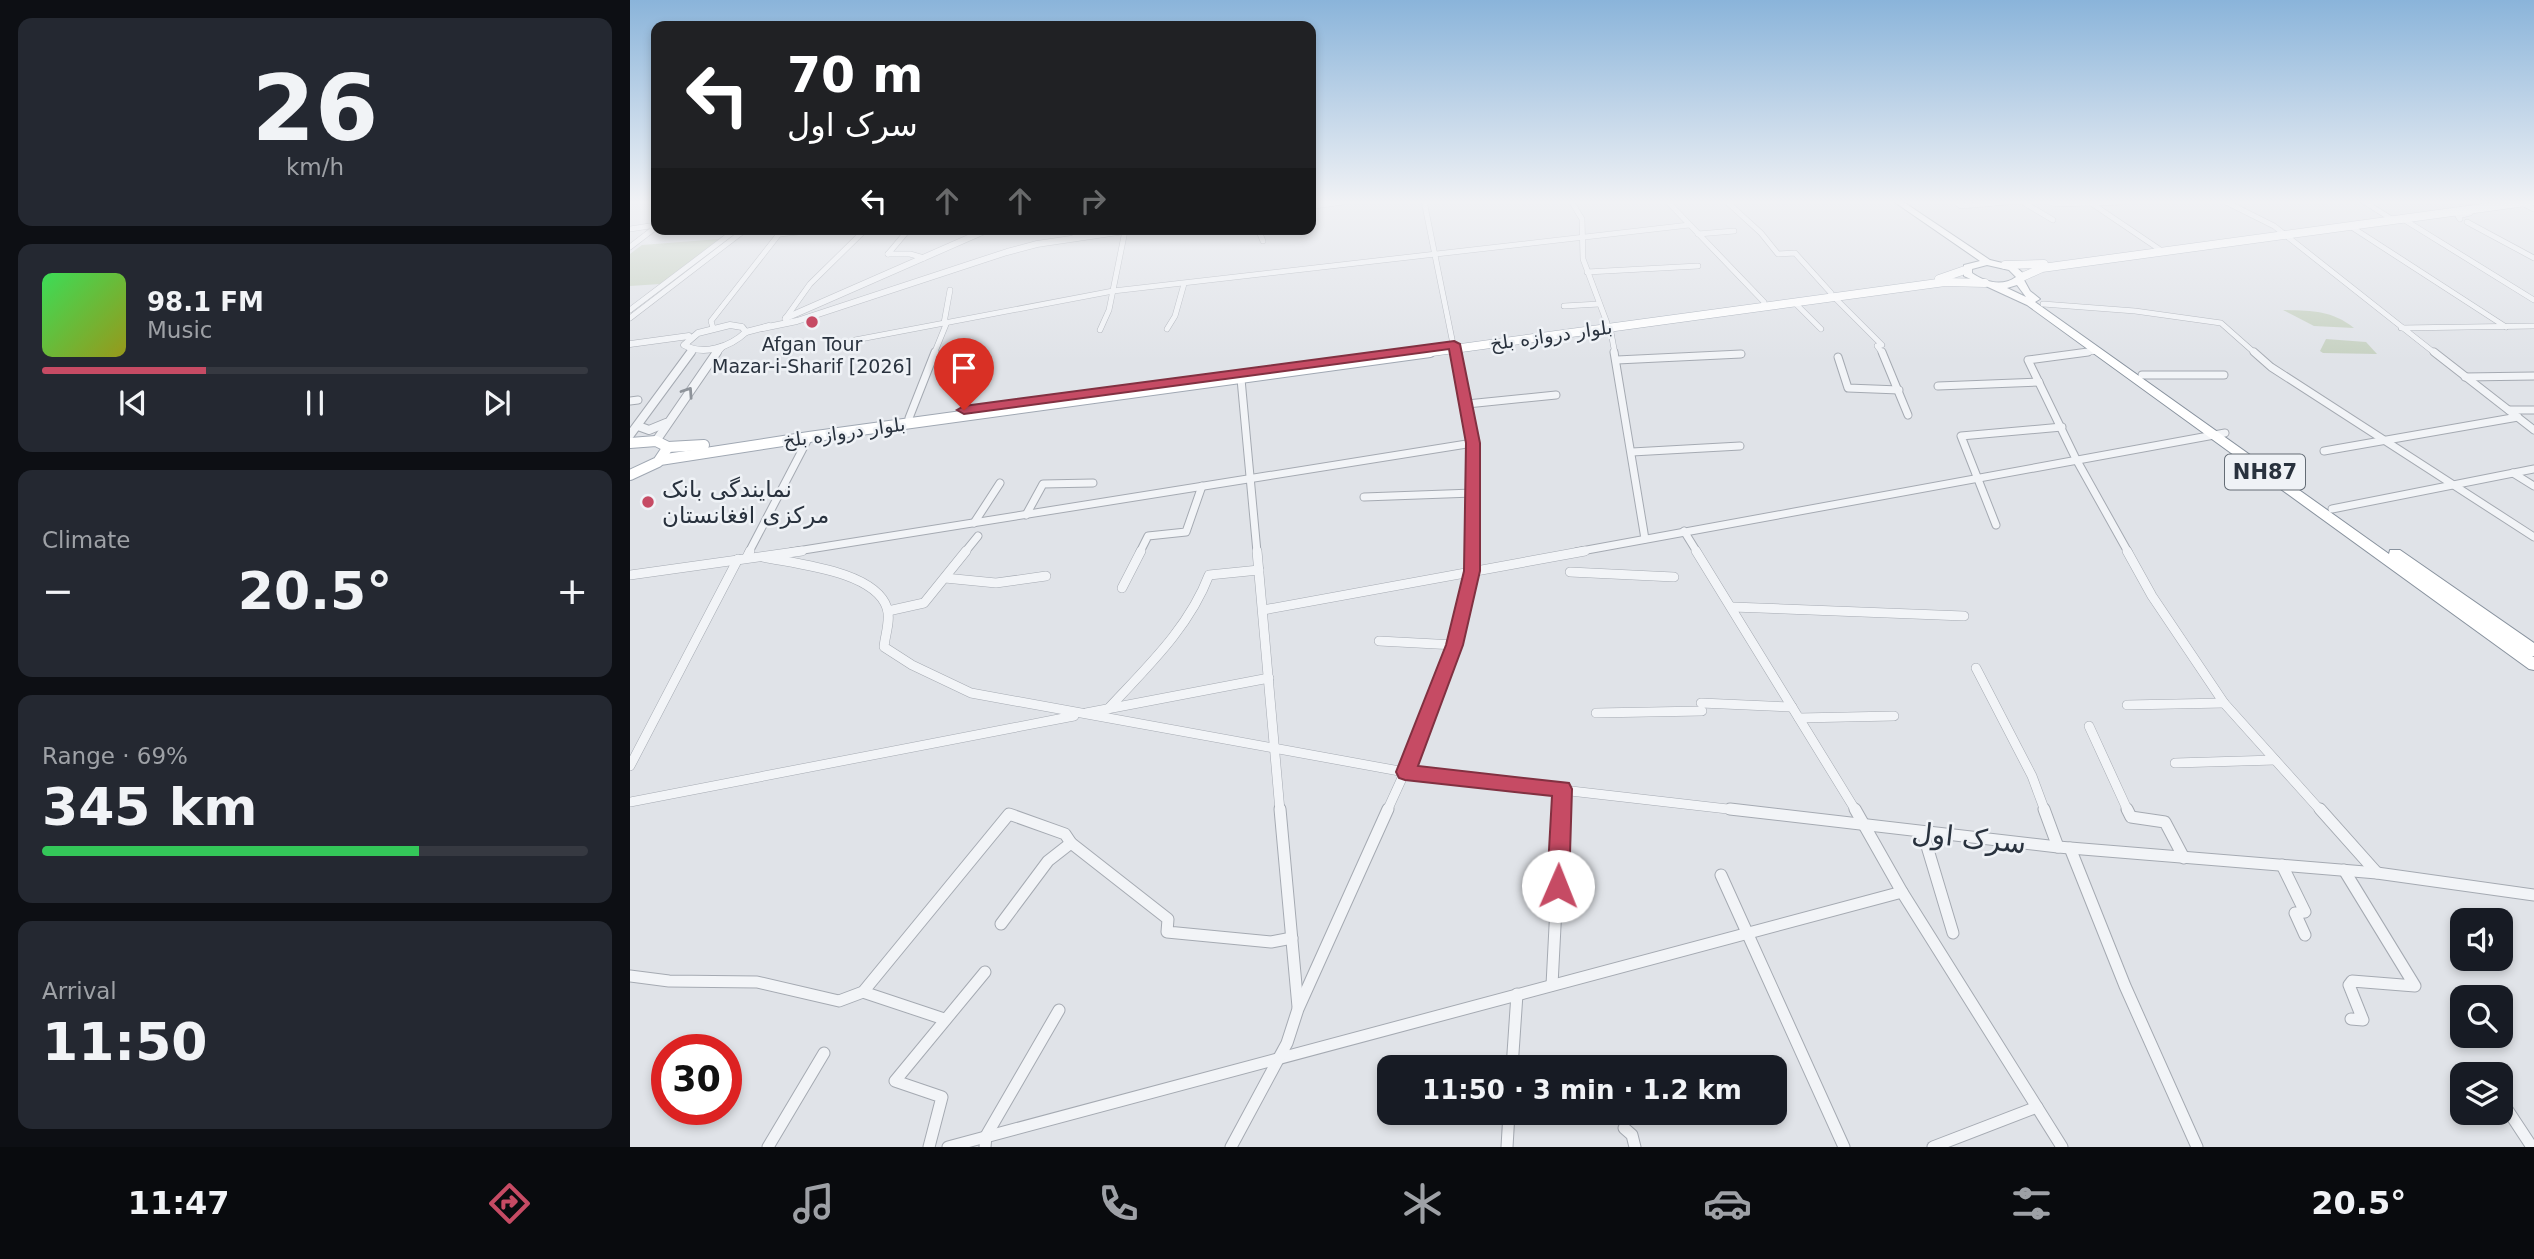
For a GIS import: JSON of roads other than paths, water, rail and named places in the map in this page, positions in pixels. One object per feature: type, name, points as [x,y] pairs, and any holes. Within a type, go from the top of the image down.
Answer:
[{"type":"highway","points":[[1963,255],[1969,267]]},
{"type":"highway","points":[[1976,255],[1987,262]]},
{"type":"highway","name":"NH87","points":[[2534,652],[2332,509],[2219,434],[2097,351],[2017,294],[1970,277],[1969,267],[1987,262],[2006,265],[2018,271],[2026,293],[2142,374],[2219,434],[2534,665]]},
{"type":"highway","name":"NH87","points":[[1989,284],[2010,284],[2021,279]]},
{"type":"main road","name":"NH87","points":[[2006,265],[2038,265],[2117,255]]},
{"type":"main road","name":"NH87","points":[[2021,279],[2042,268],[2136,255]]},
{"type":"main road","name":"بلوار دروازه بلخ","points":[[668,447],[696,446],[1794,302],[1940,279],[1969,267]]},
{"type":"main road","name":"بلوار دروازه بلخ","points":[[1609,325],[1764,302],[1945,282],[1989,284]]},
{"type":"main road","name":"بلوار دروازه بلخ","points":[[660,460],[809,437],[1241,379],[1454,346]]},
{"type":"main road","points":[[630,443],[656,440],[668,447],[667,453],[660,460],[631,475]]},
{"type":"street","points":[[630,310],[703,255]]},
{"type":"street","points":[[630,318],[713,255]]},
{"type":"street","points":[[712,328],[711,321],[763,255]]},
{"type":"street","points":[[785,319],[814,282],[841,255]]},
{"type":"street","points":[[912,255],[924,258]]},
{"type":"street","points":[[763,328],[932,255]]},
{"type":"street","points":[[630,346],[684,345],[693,350],[723,346],[734,342],[746,332],[797,321],[999,255]]},
{"type":"street","points":[[1100,330],[1114,291],[1121,255]]},
{"type":"street","points":[[1231,1147],[1287,1043],[1298,1009],[1405,772],[1455,645],[1472,571],[1473,443],[1434,255]]},
{"type":"street","points":[[855,340],[1114,291],[1438,255]]},
{"type":"street","points":[[1583,255],[1587,272],[1609,325],[1617,360],[1645,539]]},
{"type":"street","points":[[1718,255],[1764,302]]},
{"type":"street","points":[[1796,255],[1882,345],[1877,346],[1888,358],[1908,415]]},
{"type":"street","points":[[2307,255],[2534,430]]},
{"type":"street","points":[[2394,255],[2505,327]]},
{"type":"street","points":[[2460,255],[2534,300]]},
{"type":"street","points":[[1587,272],[1698,266]]},
{"type":"street","points":[[1167,329],[1184,284]]},
{"type":"street","points":[[909,418],[945,322],[950,290]]},
{"type":"street","points":[[1794,302],[1821,329]]},
{"type":"street","points":[[1564,306],[1600,304]]},
{"type":"street","points":[[2043,304],[2135,311],[2221,323],[2271,368],[2534,537]]},
{"type":"street","points":[[630,346],[693,335],[712,328],[737,326],[746,332]]},
{"type":"street","points":[[2402,328],[2534,326]]},
{"type":"street","points":[[684,345],[693,335]]},
{"type":"street","points":[[656,440],[709,361],[723,346]]},
{"type":"street","points":[[630,435],[693,350]]},
{"type":"street","points":[[2097,351],[2028,360],[2076,459],[2152,596],[2224,703],[2377,873]]},
{"type":"street","points":[[1617,360],[1741,354]]},
{"type":"street","points":[[1838,357],[1848,387],[1899,390]]},
{"type":"street","points":[[684,364],[699,359],[709,361]]},
{"type":"street","points":[[2142,374],[2224,375]]},
{"type":"street","points":[[2465,377],[2534,376]]},
{"type":"street","points":[[1241,379],[1298,1009]]},
{"type":"street","points":[[1938,386],[2039,382]]},
{"type":"street","points":[[1467,404],[1556,395]]},
{"type":"street","points":[[630,401],[638,400]]},
{"type":"street","points":[[2510,410],[2534,410]]},
{"type":"street","points":[[2324,451],[2518,417]]},
{"type":"street","points":[[638,426],[649,430],[667,423]]},
{"type":"street","points":[[1996,524],[1961,436],[2062,427]]},
{"type":"street","points":[[1263,610],[2219,434]]},
{"type":"street","points":[[630,766],[809,437]]},
{"type":"street","points":[[630,575],[762,557],[1473,443]]},
{"type":"street","points":[[1632,452],[1740,446]]},
{"type":"street","points":[[2332,509],[2534,469]]},
{"type":"street","points":[[2513,473],[2534,486]]},
{"type":"street","points":[[974,523],[1000,483]]},
{"type":"street","points":[[1026,515],[1043,484],[1093,483]]},
{"type":"street","points":[[1122,588],[1148,536],[1186,532],[1202,486]]},
{"type":"street","points":[[1364,497],[1473,493]]},
{"type":"street","points":[[1684,531],[1866,827],[1902,892],[2062,1147]]},
{"type":"street","points":[[762,557],[832,571],[864,584],[883,599],[888,611],[924,603],[978,536]]},
{"type":"street","points":[[1108,709],[1168,644],[1199,602],[1209,575],[1259,570]]},
{"type":"street","points":[[1570,572],[1674,577]]},
{"type":"street","points":[[945,578],[996,583],[1046,576]]},
{"type":"street","points":[[1732,607],[1964,616]]},
{"type":"street","name":"سرک اول","points":[[888,611],[884,647],[971,694],[1405,772],[2064,848],[2377,873],[2534,895]]},
{"type":"street","points":[[1379,641],[1455,645]]},
{"type":"street","points":[[1976,668],[2032,776],[2197,1147]]},
{"type":"street","points":[[630,802],[1269,678]]},
{"type":"street","points":[[2127,705],[2224,703]]},
{"type":"street","points":[[1596,713],[1701,707],[1792,707]]},
{"type":"street","points":[[1799,719],[1894,716]]},
{"type":"street","points":[[2089,726],[2131,817],[2165,822],[2184,858]]},
{"type":"street","points":[[2175,763],[2275,760]]},
{"type":"street","points":[[1552,985],[1562,789]]},
{"type":"street","points":[[630,976],[668,981],[757,982],[839,1001],[863,992],[1009,814],[1065,834],[1071,843],[1168,919],[1167,932],[1271,942],[1292,938]]},
{"type":"street","points":[[1923,833],[1953,933]]},
{"type":"street","points":[[1001,924],[1048,861],[1071,843]]},
{"type":"street","points":[[2282,865],[2305,912],[2295,913],[2305,935]]},
{"type":"street","points":[[2344,870],[2415,986],[2352,981],[2349,985],[2364,1020],[2351,1018]]},
{"type":"street","points":[[1721,875],[1844,1147]]},
{"type":"street","points":[[948,1147],[985,1142],[1278,1059],[1902,892]]},
{"type":"street","points":[[929,1147],[942,1097],[895,1081],[943,1019],[985,972]]},
{"type":"street","points":[[863,992],[943,1019]]},
{"type":"street","points":[[1513,1055],[1517,995]]},
{"type":"street","points":[[985,1142],[1059,1010]]},
{"type":"street","points":[[768,1147],[824,1053]]},
{"type":"street","points":[[1933,1147],[2037,1107]]},
{"type":"street","points":[[2513,1118],[2532,1147]]},
{"type":"street","points":[[1507,1147],[1508,1125]]},
{"type":"street","points":[[1623,1128],[1632,1135],[1635,1147]]},
{"type":"place","name":"Afgan Tour Mazar-i-Sharif [2026]","points":[[812,322]]},
{"type":"place","name":"نمایندگی بانک مرکزی افغانستان","points":[[648,502]]}]
